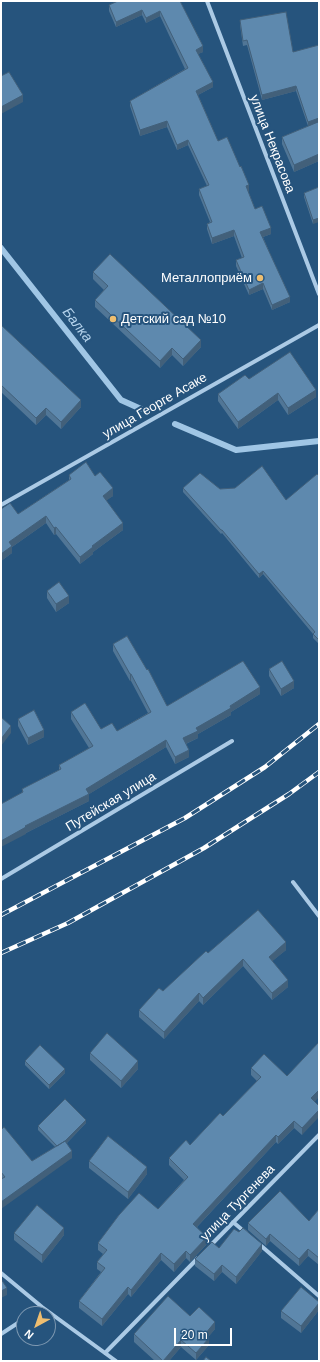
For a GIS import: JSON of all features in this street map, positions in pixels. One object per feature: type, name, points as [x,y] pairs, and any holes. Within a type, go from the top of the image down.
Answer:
[{"type":"street","name":"улица Некрасова","points":[[207,1],[319,294]]},
{"type":"street","name":"улица Георге Асаке","points":[[1,505],[319,325]]},
{"type":"street","name":"Путейская улица","points":[[1,879],[232,741]]},
{"type":"street","points":[[293,882],[319,916]]},
{"type":"street","name":"улица Тургенева","points":[[205,1251],[319,1135]]},
{"type":"street","points":[[233,1222],[250,1237]]},
{"type":"street","points":[[256,1242],[319,1296]]},
{"type":"street","name":"улица Тургенева","points":[[105,1353],[200,1256]]},
{"type":"street","points":[[1,1273],[41,1306]]},
{"type":"street","points":[[56,1317],[116,1361]]},
{"type":"street","points":[[1,1334],[16,1324]]},
{"type":"building","points":[[118,1],[180,1],[203,46],[196,50],[213,82],[196,91],[218,141],[227,137],[249,185],[246,186],[255,209],[262,206],[271,228],[260,232],[290,297],[272,305],[263,283],[249,290],[236,260],[244,257],[234,230],[212,238],[207,224],[212,222],[199,189],[209,185],[188,140],[177,145],[167,121],[140,130],[130,101],[188,68],[160,11],[146,18],[142,10],[116,22],[109,5]]},
{"type":"building","points":[[286,12],[293,52],[319,45],[319,118],[308,122],[296,86],[262,95],[247,40],[243,41],[240,20]]},
{"type":"building","points":[[9,72],[23,95],[1,107],[1,76]]},
{"type":"building","points":[[318,122],[319,154],[294,165],[282,137]]},
{"type":"building","points":[[319,187],[319,218],[313,220],[304,193]]},
{"type":"building","points":[[110,254],[201,340],[183,359],[172,348],[160,361],[95,300],[108,286],[93,272]]},
{"type":"building","points":[[1,325],[81,400],[61,422],[46,408],[36,418],[1,385]]},
{"type":"building","points":[[290,352],[316,390],[288,408],[278,393],[238,422],[218,394],[245,375],[249,379]]},
{"type":"building","points":[[86,462],[95,476],[100,472],[113,488],[103,496],[123,523],[80,557],[56,527],[54,528],[46,516],[9,542],[12,546],[1,554],[1,509],[10,503],[18,514],[71,479],[69,475]]},
{"type":"building","points":[[262,466],[286,500],[317,474],[319,476],[319,640],[313,634],[315,632],[263,571],[259,574],[222,530],[183,488],[200,473],[220,489],[235,488]]},
{"type":"building","points":[[59,582],[69,596],[56,604],[47,591]]},
{"type":"building","points":[[127,636],[147,670],[148,669],[167,706],[243,661],[260,687],[230,706],[231,708],[196,728],[198,731],[183,738],[189,750],[175,757],[166,740],[86,789],[89,794],[25,826],[26,827],[1,841],[1,804],[23,792],[22,789],[61,769],[59,765],[93,746],[71,712],[85,703],[101,729],[112,723],[117,731],[151,712],[113,644]]},
{"type":"building","points":[[282,661],[294,681],[281,689],[269,669]]},
{"type":"building","points":[[34,710],[44,730],[28,738],[18,719]]},
{"type":"building","points":[[1,717],[11,726],[1,739]]},
{"type":"building","points":[[258,910],[286,942],[269,957],[288,980],[272,993],[243,959],[203,998],[199,993],[164,1032],[139,1010],[159,988],[163,991],[206,951],[208,953]]},
{"type":"building","points":[[107,1033],[138,1061],[121,1081],[90,1053]]},
{"type":"building","points":[[319,1042],[319,1090],[311,1098],[319,1106],[319,1110],[302,1128],[294,1121],[278,1137],[276,1135],[193,1224],[207,1237],[190,1255],[186,1251],[174,1264],[161,1253],[131,1290],[128,1287],[102,1319],[79,1301],[105,1268],[97,1262],[107,1250],[98,1243],[119,1215],[139,1193],[158,1209],[188,1177],[169,1158],[186,1140],[190,1145],[220,1113],[223,1116],[261,1077],[251,1068],[264,1054],[287,1076]]},
{"type":"building","points":[[40,1045],[65,1069],[49,1085],[25,1061]]},
{"type":"building","points":[[65,1099],[86,1120],[65,1141],[57,1146],[38,1126]]},
{"type":"building","points":[[4,1127],[32,1161],[65,1141],[72,1151],[1,1202],[1,1179],[5,1177],[1,1172],[1,1130]]},
{"type":"building","points":[[108,1136],[147,1167],[128,1192],[89,1161]]},
{"type":"building","points":[[280,1191],[309,1221],[319,1209],[319,1258],[308,1249],[299,1259],[270,1234],[266,1239],[248,1223]]},
{"type":"building","points":[[37,1205],[64,1228],[42,1255],[14,1233]]},
{"type":"building","points":[[243,1228],[262,1244],[236,1277],[222,1265],[214,1274],[195,1259],[212,1242],[219,1248],[234,1229],[239,1232]]},
{"type":"building","points":[[1,1279],[7,1288],[1,1291]]},
{"type":"building","points":[[301,1287],[319,1303],[301,1326],[281,1311]]},
{"type":"building","points":[[168,1296],[190,1316],[199,1307],[215,1322],[205,1334],[209,1338],[196,1353],[181,1340],[163,1361],[134,1334]]},
{"type":"building","points":[[206,1357],[211,1361],[203,1361]]},
{"type":"waterway","name":"Балка","points":[[1,248],[121,400],[141,409]]},
{"type":"waterway","name":"Балка","points":[[175,424],[236,450],[319,441]]},
{"type":"railway","points":[[1,915],[185,818],[265,767],[319,724]]},
{"type":"railway","points":[[1,953],[68,923],[204,848],[289,794],[319,772]]},
{"type":"place","name":"Металлоприём","points":[[260,278]]},
{"type":"place","name":"Детский сад №10","points":[[113,319]]}]
